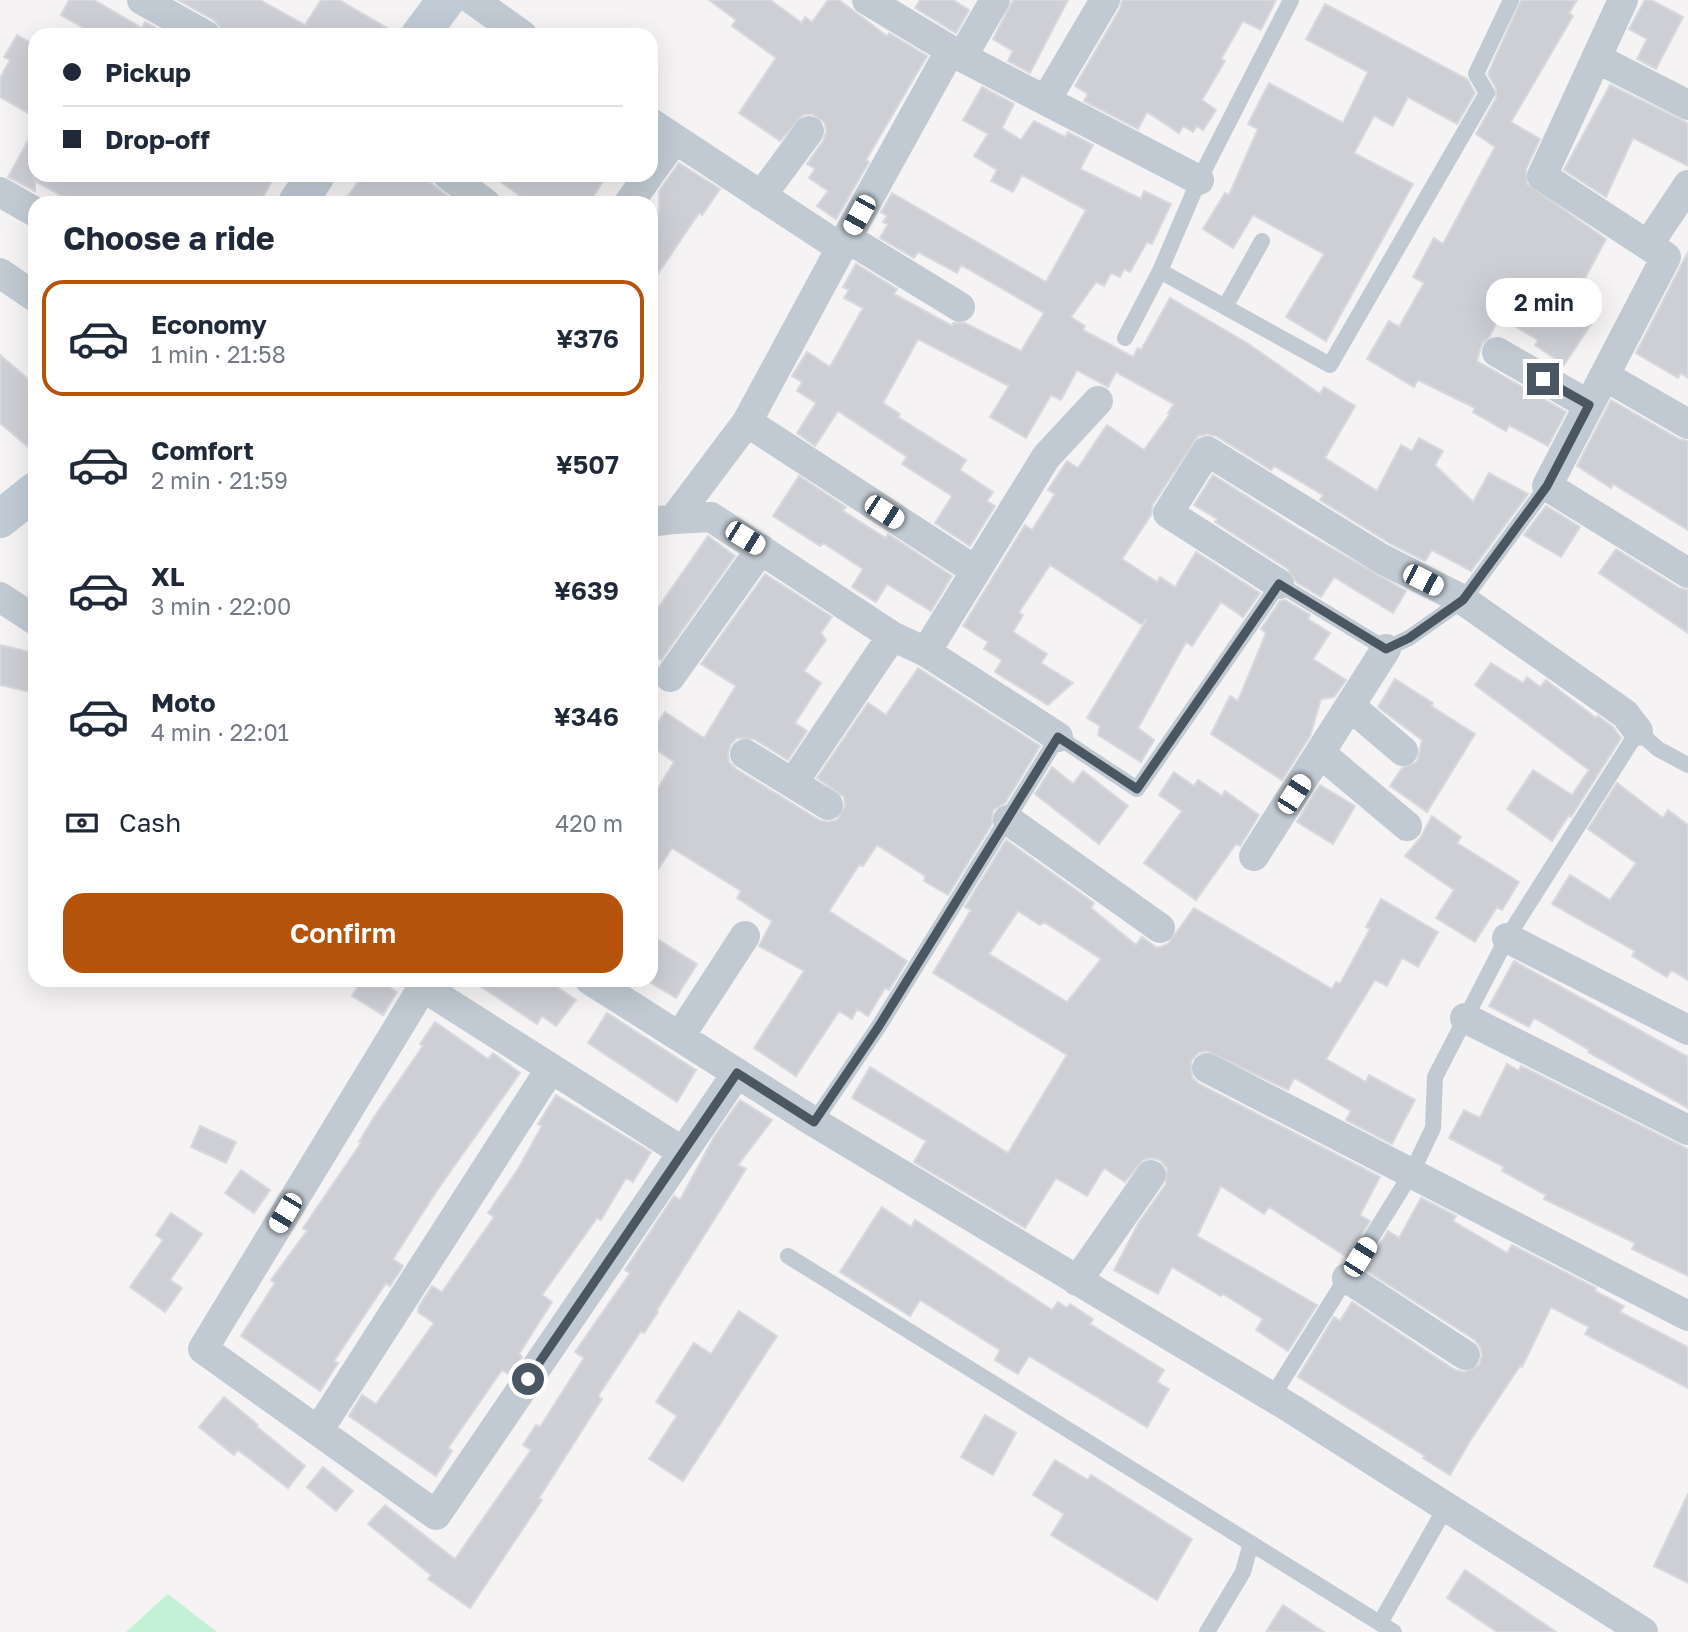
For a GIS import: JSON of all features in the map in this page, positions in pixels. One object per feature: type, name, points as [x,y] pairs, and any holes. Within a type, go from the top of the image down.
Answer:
[{"type":"main road","points":[[425,28],[446,0]]},
{"type":"main road","points":[[0,519],[28,497]]},
{"type":"street","points":[[142,0],[192,28]]},
{"type":"street","points":[[473,0],[512,28]]},
{"type":"street","points":[[867,0],[956,54],[1199,180]]},
{"type":"street","points":[[662,521],[747,422],[844,243],[956,54],[995,0]]},
{"type":"street","points":[[1046,100],[1104,0]]},
{"type":"street","points":[[1623,0],[1542,176],[1668,257]]},
{"type":"street","points":[[1596,58],[1688,104]]},
{"type":"street","points":[[663,131],[761,196],[960,307]]},
{"type":"street","points":[[761,196],[809,131]]},
{"type":"street","points":[[457,182],[476,196]]},
{"type":"street","points":[[1688,185],[1668,257],[1547,486],[1688,573]]},
{"type":"street","points":[[0,192],[28,208]]},
{"type":"street","points":[[0,273],[28,293]]},
{"type":"street","points":[[1497,352],[1589,405]]},
{"type":"street","points":[[1605,376],[1688,424]]},
{"type":"street","points":[[926,652],[1046,457],[1098,401]]},
{"type":"street","points":[[747,422],[976,571]]},
{"type":"street","points":[[1279,584],[1168,513],[1207,451],[1382,559],[1463,600],[1625,714],[1638,731]]},
{"type":"street","points":[[662,521],[711,517],[892,636],[926,652],[1058,737]]},
{"type":"street","points":[[670,677],[761,549]]},
{"type":"street","points":[[0,597],[28,615]]},
{"type":"street","points":[[793,783],[892,636]]},
{"type":"street","points":[[1254,856],[1386,649]]},
{"type":"street","points":[[1349,706],[1403,751]]},
{"type":"street","points":[[1320,752],[1407,825]]},
{"type":"street","points":[[745,754],[828,806]]},
{"type":"street","points":[[1008,820],[1160,928]]},
{"type":"street","points":[[680,1036],[745,936]]},
{"type":"street","points":[[1507,938],[1688,1030]]},
{"type":"street","points":[[423,987],[203,1349],[436,1515],[737,1073]]},
{"type":"street","points":[[431,987],[683,1152]]},
{"type":"street","points":[[601,987],[814,1122],[1272,1397],[1643,1632]]},
{"type":"street","points":[[1465,1018],[1688,1130]]},
{"type":"street","points":[[318,1431],[551,1068]]},
{"type":"street","points":[[1207,1068],[1688,1316]]},
{"type":"street","points":[[1077,1281],[1151,1175]]},
{"type":"street","points":[[1347,1278],[1465,1355]]},
{"type":"lane","points":[[1125,338],[1160,271],[1199,180],[1291,0]]},
{"type":"lane","points":[[1160,271],[1329,365],[1487,93],[1476,74],[1511,0]]},
{"type":"lane","points":[[1225,307],[1262,241]]},
{"type":"lane","points":[[814,1122],[879,1026],[1058,737],[1137,789],[1279,584],[1386,649],[1409,638],[1463,600],[1547,486]]},
{"type":"lane","points":[[1272,1397],[1411,1174],[1433,1128],[1435,1077],[1507,938],[1638,731],[1658,749],[1688,765]]},
{"type":"lane","points":[[788,1256],[1387,1628],[1446,1507]]},
{"type":"lane","points":[[1207,1632],[1243,1572],[1251,1543]]},
{"type":"green space","points":[[168,1594],[217,1632],[126,1632]]},
{"type":"building","points":[[69,0],[94,0],[142,28],[84,28],[61,15]]},
{"type":"building","points":[[178,0],[260,0],[305,25],[321,0],[339,0],[387,28],[220,28],[214,20]]},
{"type":"building","points":[[709,0],[770,0],[802,23],[805,17],[812,22],[828,0],[839,0],[887,36],[889,33],[927,56],[866,160],[869,162],[836,219],[817,206],[828,191],[809,178],[815,169],[807,164],[823,141],[825,123],[812,114],[803,115],[780,141],[739,113],[776,58],[732,26],[736,20]]},
{"type":"building","points":[[920,0],[953,0],[969,10],[956,33],[915,8]]},
{"type":"building","points":[[1013,0],[1068,0],[1030,73],[1008,61],[1013,51],[993,39]]},
{"type":"building","points":[[1122,0],[1276,0],[1261,30],[1243,21],[1221,59],[1225,61],[1202,100],[1216,110],[1203,130],[1197,126],[1193,132],[1183,126],[1179,133],[1147,112],[1138,129],[1084,101],[1088,94],[1075,86],[1120,9]]},
{"type":"building","points":[[1521,0],[1577,0],[1569,13],[1573,16],[1511,122],[1540,139],[1526,169],[1527,184],[1606,239],[1574,299],[1597,315],[1564,365],[1535,345],[1538,340],[1499,317],[1490,336],[1482,344],[1477,361],[1566,412],[1548,446],[1509,425],[1506,431],[1473,412],[1475,408],[1418,380],[1414,387],[1367,359],[1389,321],[1399,327],[1424,283],[1413,277],[1434,238],[1443,244],[1495,147],[1476,134],[1496,98],[1496,88],[1488,74]]},
{"type":"building","points":[[1645,0],[1651,0],[1683,17],[1656,69],[1637,59],[1647,39],[1629,29]]},
{"type":"building","points":[[1325,4],[1467,79],[1475,93],[1457,124],[1408,97],[1393,126],[1374,116],[1354,153],[1413,184],[1326,341],[1286,317],[1324,254],[1253,215],[1233,248],[1203,229],[1225,193],[1229,195],[1258,129],[1248,124],[1269,83],[1343,123],[1368,72],[1306,39]]},
{"type":"building","points":[[145,22],[156,28],[142,28]]},
{"type":"building","points":[[17,35],[28,41],[28,113],[0,97],[0,78],[10,60],[4,57]]},
{"type":"building","points":[[1610,85],[1688,123],[1688,166],[1633,138],[1606,197],[1564,170]]},
{"type":"building","points":[[982,87],[1014,104],[1002,128],[1021,140],[1034,121],[1065,137],[1068,132],[1093,145],[1080,169],[1141,199],[1144,191],[1171,204],[1152,244],[1147,242],[1130,272],[1124,269],[1120,277],[1111,273],[1104,286],[1096,282],[1071,317],[1085,326],[1083,330],[1133,357],[1138,348],[1141,350],[1170,298],[1247,343],[1320,394],[1324,387],[1355,406],[1325,458],[1377,491],[1401,445],[1412,451],[1419,438],[1443,451],[1435,465],[1473,502],[1489,473],[1528,494],[1471,571],[1432,550],[1425,561],[1391,544],[1320,500],[1323,495],[1274,466],[1271,470],[1216,436],[1198,436],[1153,504],[1151,515],[1122,559],[1157,582],[1160,577],[1175,587],[1196,552],[1260,593],[1243,617],[1221,602],[1192,646],[1186,642],[1138,728],[1154,740],[1141,762],[1098,735],[1100,726],[1087,718],[1147,619],[1141,624],[1050,565],[1019,612],[1023,615],[1013,632],[1047,654],[1041,663],[1073,683],[1048,705],[995,672],[1002,660],[984,649],[988,642],[963,626],[1025,525],[1032,530],[1055,494],[1048,490],[1067,461],[1078,468],[1107,425],[1144,450],[1170,414],[1168,413],[1174,404],[1116,372],[1108,387],[1077,370],[1061,400],[1051,395],[1026,438],[990,417],[1009,386],[918,339],[883,403],[900,414],[898,417],[966,460],[960,470],[993,492],[987,501],[995,506],[970,546],[935,523],[952,496],[902,464],[907,457],[838,411],[815,446],[797,433],[816,403],[797,391],[802,382],[792,376],[807,352],[830,367],[863,308],[844,298],[849,290],[843,287],[856,264],[897,289],[894,294],[952,326],[953,323],[965,323],[1021,351],[1044,313],[961,265],[957,273],[918,252],[914,258],[880,238],[888,224],[883,222],[887,216],[881,212],[892,193],[1046,282],[1086,210],[1022,175],[1013,192],[991,181],[997,170],[974,156],[988,134],[963,120]]},
{"type":"building","points":[[28,141],[28,182],[35,182],[35,191],[8,177]]},
{"type":"building","points":[[679,163],[720,189],[702,215],[699,213],[658,274],[658,211],[659,191]]},
{"type":"building","points":[[37,182],[271,182],[264,196],[62,196]]},
{"type":"building","points":[[358,182],[430,182],[447,196],[348,196]]},
{"type":"building","points":[[501,182],[602,182],[594,196],[520,196]]},
{"type":"building","points":[[1688,252],[1688,378],[1681,373],[1678,378],[1636,353]]},
{"type":"building","points":[[0,355],[28,379],[28,447],[0,423]]},
{"type":"building","points":[[1611,400],[1679,439],[1688,441],[1688,530],[1613,484],[1611,488],[1577,466]]},
{"type":"building","points":[[1213,475],[1300,530],[1406,591],[1393,613],[1334,577],[1321,597],[1296,582],[1288,569],[1215,522],[1217,519],[1194,505]]},
{"type":"building","points":[[799,476],[846,507],[843,511],[886,538],[888,534],[952,576],[931,611],[887,584],[876,602],[852,587],[863,569],[823,543],[820,546],[773,516]]},
{"type":"building","points":[[1546,506],[1580,527],[1561,557],[1524,535]]},
{"type":"building","points":[[708,536],[735,556],[661,660],[658,658],[658,608]]},
{"type":"building","points":[[1616,549],[1679,588],[1688,590],[1688,633],[1599,573]]},
{"type":"building","points":[[765,574],[832,617],[821,633],[826,640],[804,671],[821,683],[795,723],[807,731],[788,760],[754,739],[737,738],[728,753],[729,762],[736,769],[819,820],[837,820],[845,806],[844,797],[817,778],[868,703],[886,715],[918,668],[1040,746],[1005,803],[993,810],[992,824],[948,895],[924,881],[925,876],[877,845],[863,866],[859,865],[829,911],[907,961],[889,990],[885,988],[868,1016],[857,1009],[852,1019],[839,1011],[796,1076],[754,1048],[804,971],[759,946],[772,921],[737,898],[741,891],[672,848],[658,869],[658,788],[674,762],[658,751],[658,722],[665,712],[704,738],[736,686],[701,664]]},
{"type":"building","points":[[1285,600],[1310,615],[1308,619],[1330,633],[1313,659],[1346,680],[1334,697],[1321,699],[1310,736],[1282,780],[1211,734],[1230,696],[1238,701],[1266,633],[1261,629],[1280,601]]},
{"type":"building","points":[[0,645],[28,651],[28,691],[0,685]]},
{"type":"building","points":[[1491,663],[1523,683],[1527,677],[1540,687],[1546,680],[1596,718],[1598,716],[1613,727],[1621,738],[1571,817],[1569,815],[1552,841],[1507,809],[1533,770],[1572,795],[1589,770],[1475,685]]},
{"type":"building","points":[[1395,679],[1475,734],[1427,812],[1390,786],[1402,768],[1417,762],[1422,740],[1378,707]]},
{"type":"building","points":[[1052,767],[1073,784],[1083,771],[1128,806],[1099,844],[1035,794]]},
{"type":"building","points":[[1174,772],[1194,786],[1198,780],[1222,796],[1225,791],[1259,815],[1240,846],[1236,844],[1196,900],[1144,863],[1182,811],[1159,795]]},
{"type":"building","points":[[1617,783],[1663,818],[1668,810],[1688,825],[1688,980],[1671,970],[1667,977],[1632,956],[1635,951],[1552,904],[1570,875],[1610,900],[1636,863],[1588,829]]},
{"type":"building","points":[[1320,785],[1355,806],[1333,844],[1297,822]]},
{"type":"building","points":[[1432,816],[1461,837],[1457,843],[1519,882],[1502,910],[1497,907],[1475,942],[1436,918],[1454,890],[1405,856],[1421,837]]},
{"type":"building","points":[[1006,840],[1094,903],[1091,908],[1136,945],[1142,937],[1157,948],[1168,944],[1194,908],[1332,989],[1336,982],[1340,984],[1370,929],[1366,927],[1381,899],[1438,932],[1418,967],[1402,958],[1387,986],[1375,980],[1326,1059],[1366,1082],[1369,1075],[1415,1100],[1392,1144],[1346,1120],[1351,1111],[1294,1078],[1288,1090],[1207,1051],[1198,1053],[1191,1061],[1192,1077],[1199,1084],[1380,1177],[1360,1215],[1370,1221],[1347,1257],[1269,1207],[1264,1214],[1221,1186],[1197,1236],[1317,1305],[1288,1351],[1256,1330],[1263,1319],[1172,1267],[1158,1294],[1114,1270],[1138,1224],[1166,1184],[1167,1168],[1160,1160],[1143,1160],[1125,1182],[1104,1168],[1087,1196],[1056,1178],[1025,1228],[914,1162],[926,1141],[852,1098],[870,1067],[1008,1153],[1067,1055],[933,973],[971,910],[965,907]],"holes":[[[1018,911],[1040,925],[1044,922],[1101,959],[1067,1002],[989,954]]]},
{"type":"building","points":[[658,939],[697,964],[676,998],[658,987]]},
{"type":"building","points":[[1514,961],[1688,1057],[1688,1108],[1588,1052],[1589,1050],[1534,1018],[1529,1027],[1489,1006]]},
{"type":"building","points":[[358,987],[389,987],[397,992],[383,1015],[352,996]]},
{"type":"building","points":[[482,987],[556,987],[576,1000],[556,1026],[542,1016],[537,1024]]},
{"type":"building","points":[[607,1013],[696,1070],[677,1102],[588,1043]]},
{"type":"building","points":[[435,1022],[488,1059],[493,1053],[520,1073],[438,1189],[393,1259],[403,1266],[390,1286],[386,1283],[334,1361],[338,1363],[320,1391],[241,1336],[275,1283],[271,1280],[307,1231],[303,1228],[361,1143],[359,1142],[374,1117],[423,1046],[420,1044]]},
{"type":"building","points":[[1507,1064],[1519,1071],[1521,1066],[1688,1149],[1688,1276],[1632,1249],[1635,1243],[1544,1199],[1546,1195],[1502,1171],[1504,1167],[1449,1138],[1464,1110],[1480,1118]]},
{"type":"building","points":[[556,1095],[651,1152],[633,1182],[626,1178],[601,1220],[597,1218],[542,1295],[552,1302],[519,1354],[522,1357],[510,1375],[502,1370],[448,1448],[452,1451],[436,1476],[349,1416],[362,1395],[376,1404],[434,1323],[418,1312],[419,1306],[432,1286],[442,1292],[494,1217],[488,1213],[518,1169],[542,1126],[538,1124]]},
{"type":"building","points":[[740,1100],[772,1120],[738,1165],[746,1169],[658,1312],[644,1333],[641,1331],[598,1396],[602,1399],[539,1498],[542,1500],[470,1608],[428,1579],[431,1575],[368,1524],[385,1505],[455,1559],[531,1450],[523,1445],[536,1425],[540,1427],[584,1358],[575,1352],[630,1273],[625,1270],[674,1196],[680,1200],[714,1137]]},
{"type":"building","points":[[200,1126],[236,1142],[226,1163],[191,1147]]},
{"type":"building","points":[[241,1170],[270,1190],[254,1213],[225,1193]]},
{"type":"building","points":[[1421,1198],[1456,1216],[1453,1221],[1507,1253],[1512,1245],[1596,1288],[1595,1291],[1624,1306],[1620,1312],[1688,1347],[1688,1388],[1585,1334],[1589,1327],[1551,1307],[1522,1367],[1520,1366],[1470,1441],[1450,1475],[1423,1458],[1425,1456],[1298,1377],[1334,1317],[1340,1321],[1352,1302],[1455,1370],[1465,1372],[1479,1365],[1482,1355],[1475,1340],[1364,1269],[1388,1231],[1399,1238]]},
{"type":"building","points":[[882,1207],[911,1227],[915,1220],[1052,1310],[1058,1302],[1067,1308],[1070,1304],[1093,1319],[1090,1324],[1164,1370],[1157,1382],[1169,1389],[1147,1427],[1029,1356],[1018,1374],[995,1360],[1000,1350],[920,1300],[910,1316],[840,1272]]},
{"type":"building","points":[[171,1213],[202,1234],[170,1280],[182,1288],[165,1312],[130,1287],[163,1240],[156,1235]]},
{"type":"building","points":[[739,1311],[777,1336],[683,1481],[649,1459],[677,1416],[656,1402],[694,1343],[711,1354]]},
{"type":"building","points":[[224,1397],[305,1466],[288,1488],[238,1450],[234,1455],[199,1427]]},
{"type":"building","points":[[985,1415],[1016,1433],[993,1475],[961,1457]]},
{"type":"building","points":[[1055,1460],[1088,1480],[1091,1475],[1192,1539],[1157,1600],[1051,1535],[1064,1514],[1033,1495]]},
{"type":"building","points":[[323,1467],[353,1491],[336,1511],[307,1487]]},
{"type":"building","points":[[1688,1494],[1688,1583],[1654,1566]]},
{"type":"building","points":[[1465,1570],[1556,1632],[1497,1632],[1447,1598]]},
{"type":"building","points":[[1283,1605],[1324,1632],[1266,1632]]},
{"type":"route","points":[[528,1379],[737,1073],[814,1122],[879,1026],[1058,737],[1137,789],[1279,584],[1386,649],[1409,638],[1463,600],[1547,486],[1589,405],[1543,379]]}]
